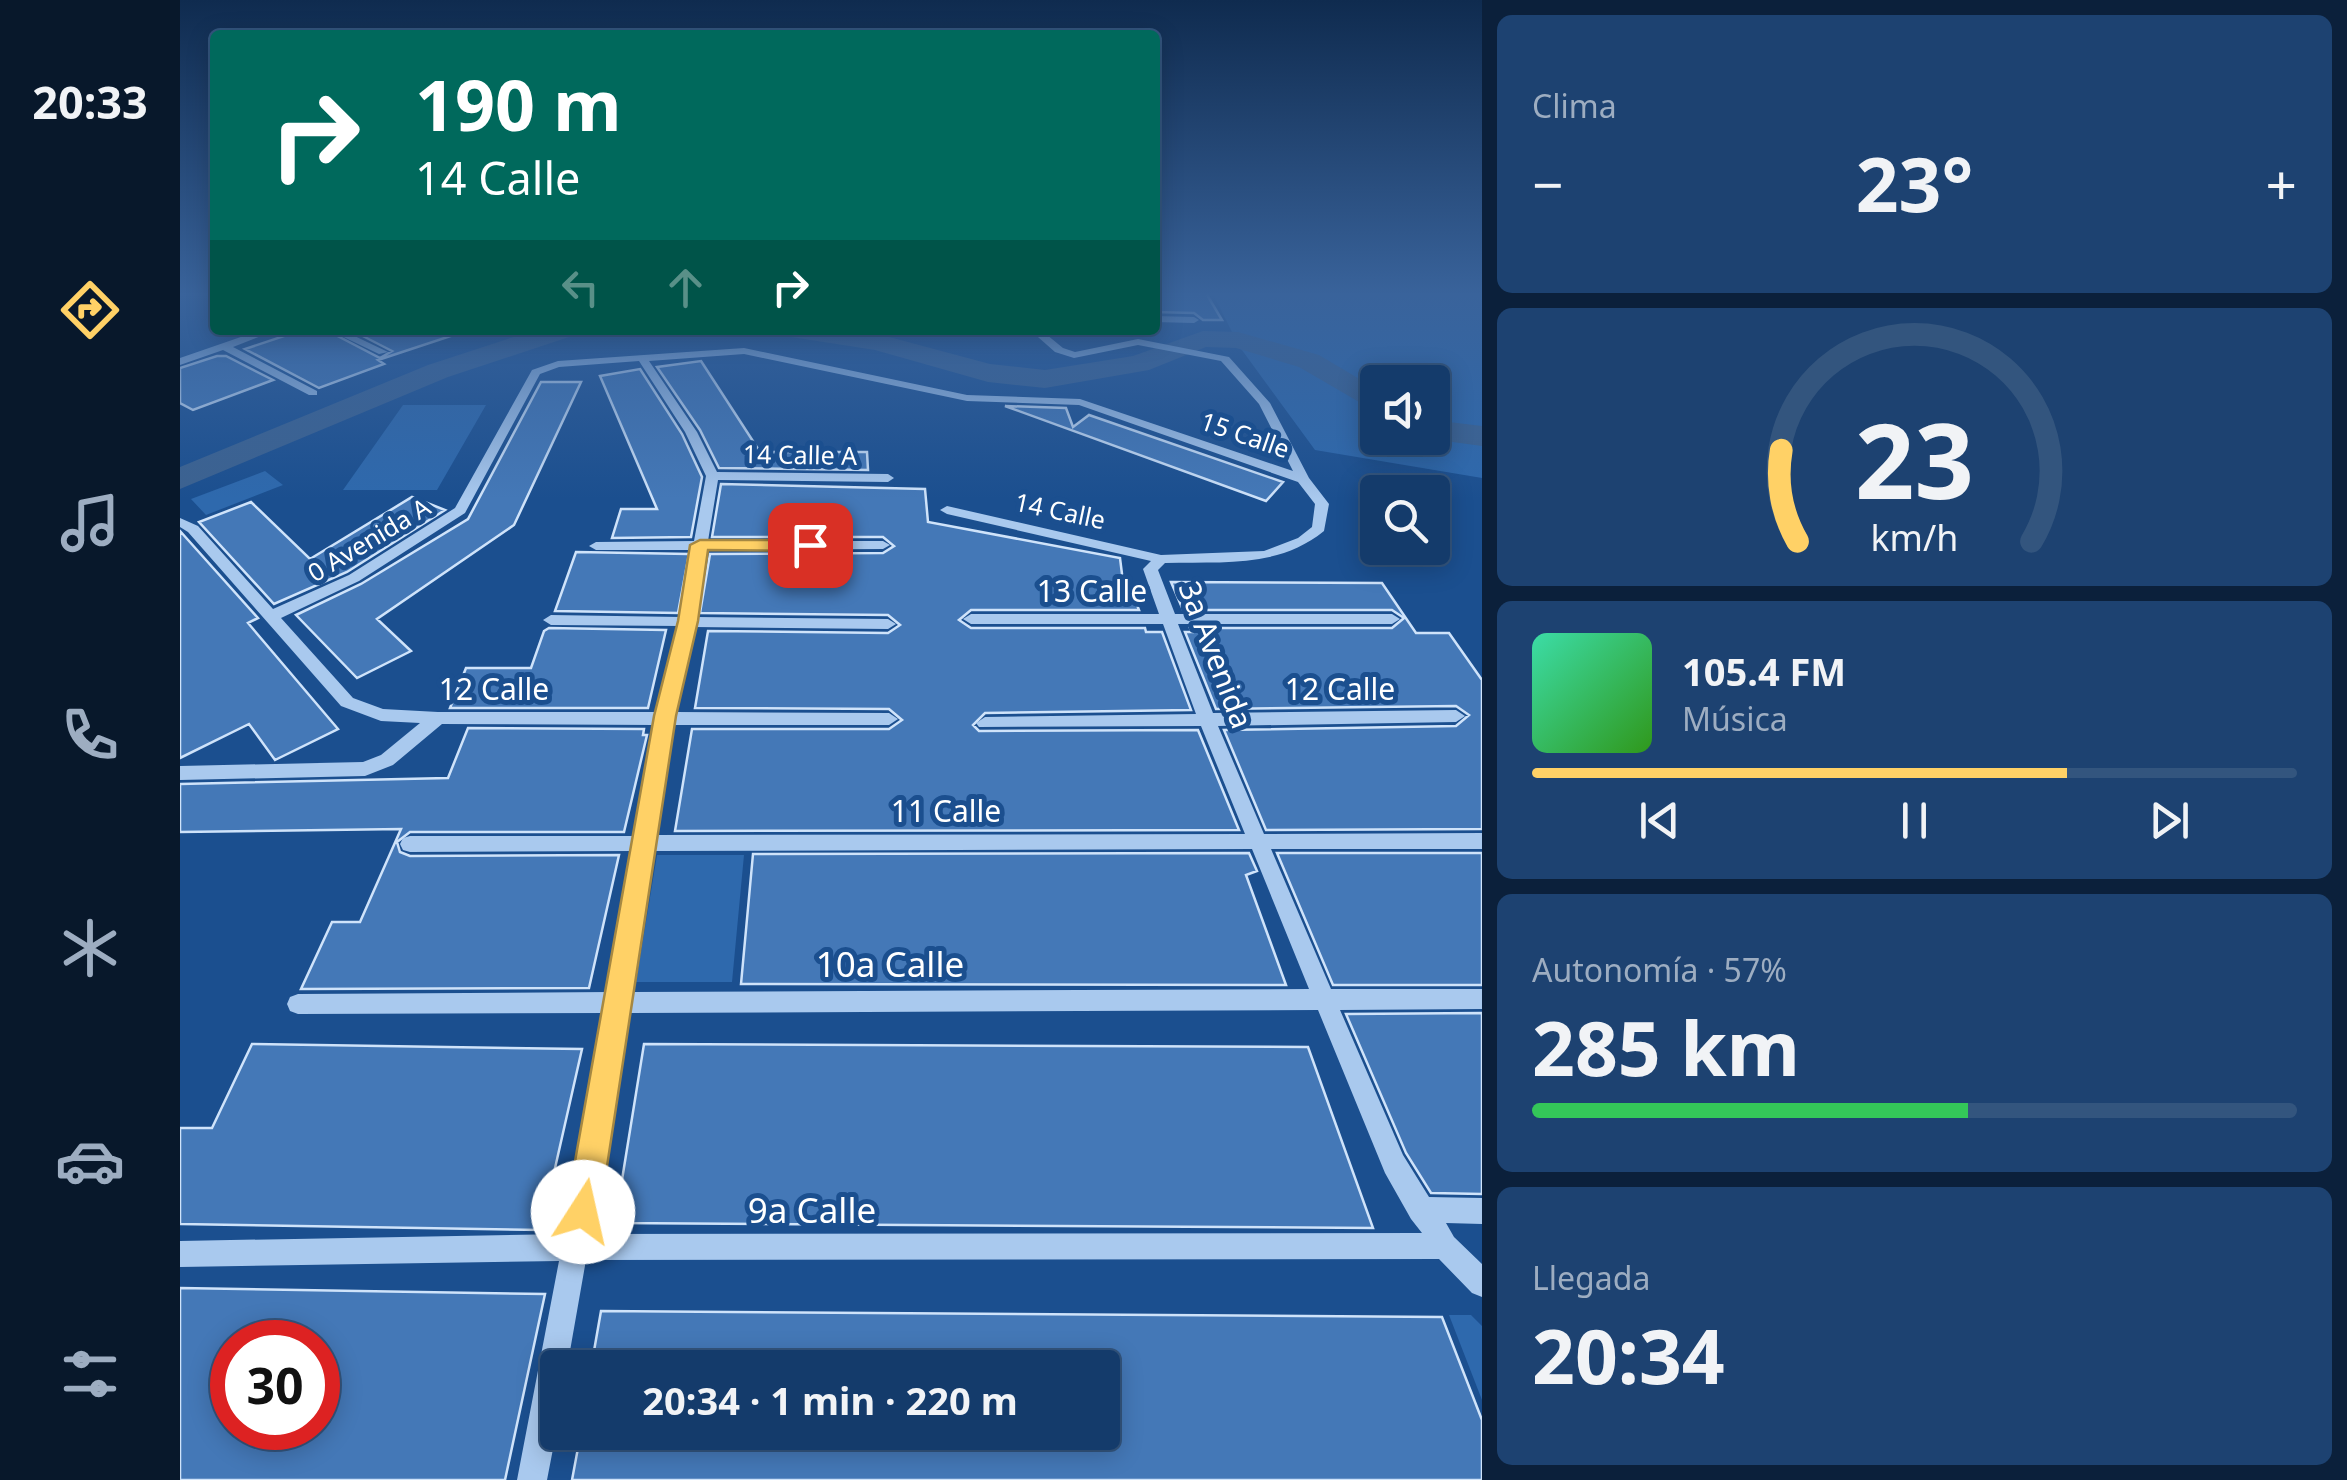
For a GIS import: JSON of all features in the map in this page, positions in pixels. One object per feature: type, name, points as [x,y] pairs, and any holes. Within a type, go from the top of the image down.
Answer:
[{"type":"street","points":[[251,361],[313,393]]},
{"type":"street","name":"0 Avenida A","points":[[274,615],[324,595],[460,510],[536,372],[558,364],[608,361]]},
{"type":"street","points":[[532,1480],[621,1000],[665,716],[688,621],[712,476],[690,432],[644,361]]},
{"type":"street","name":"15 Calle","points":[[788,361],[966,398],[1080,402],[1303,479]]},
{"type":"street","name":"3a Avenida","points":[[1228,361],[1275,420],[1303,479],[1322,504],[1323,518],[1308,540],[1269,554],[1161,559],[1150,570],[1206,718],[1394,1164],[1445,1246],[1482,1284]]},
{"type":"street","name":"14 Calle A","points":[[712,476],[888,478]]},
{"type":"street","name":"14 Calle","points":[[948,510],[1161,559]]},
{"type":"street","name":"12 Calle","points":[[180,522],[193,529],[274,615],[353,706],[381,715],[890,719]]},
{"type":"street","points":[[596,546],[883,546]]},
{"type":"street","name":"13 Calle","points":[[971,619],[1392,619]]},
{"type":"street","points":[[552,620],[888,624]]},
{"type":"street","name":"12 Calle","points":[[985,723],[1456,716]]},
{"type":"street","points":[[180,774],[365,769],[387,760],[438,718]]},
{"type":"street","name":"11 Calle","points":[[410,844],[1482,841]]},
{"type":"street","name":"10a Calle","points":[[298,1004],[1482,999]]},
{"type":"street","points":[[1420,1210],[1482,1211]]},
{"type":"street","name":"9a Calle","points":[[180,1254],[577,1247],[1445,1246]]},
{"type":"shaded area","points":[[1250,361],[1482,361],[1482,478],[1315,450]]},
{"type":"shaded area","points":[[403,405],[486,405],[437,490],[343,490]]},
{"type":"shaded area","points":[[265,471],[283,485],[206,515],[191,499]]},
{"type":"shaded area","points":[[657,855],[744,855],[732,982],[636,982]]},
{"type":"shaded area","points":[[1449,1315],[1471,1315],[1482,1326],[1482,1400]]},
{"type":"building","points":[[201,361],[236,361],[273,380],[193,410],[180,403],[180,368]]},
{"type":"building","points":[[268,361],[384,364],[319,388]]},
{"type":"building","points":[[701,361],[760,452],[867,452],[868,470],[719,468],[700,430],[657,367]]},
{"type":"building","points":[[640,369],[682,434],[702,477],[691,537],[612,538],[621,509],[657,509],[600,376]]},
{"type":"building","points":[[541,382],[581,382],[514,525],[377,619],[411,651],[357,678],[296,615],[361,584],[468,519]]},
{"type":"building","points":[[1005,406],[1066,408],[1073,427],[1089,415],[1283,482],[1266,501]]},
{"type":"building","points":[[721,484],[925,489],[928,522],[1120,558],[1123,582],[1128,582],[1139,610],[971,610],[959,620],[971,628],[1145,628],[1146,632],[1162,632],[1191,710],[985,713],[973,725],[979,731],[1198,730],[1239,830],[675,831],[692,729],[889,729],[902,720],[889,709],[695,708],[708,631],[888,633],[900,625],[888,615],[700,613],[710,554],[883,553],[894,546],[883,537],[712,537]]},
{"type":"building","points":[[412,497],[445,510],[347,572],[274,604],[199,522],[251,502],[310,559]]},
{"type":"building","points":[[180,531],[258,618],[248,623],[338,729],[275,760],[249,724],[180,758]]},
{"type":"building","points":[[576,552],[689,554],[678,613],[555,611]]},
{"type":"building","points":[[1171,582],[1382,583],[1416,633],[1449,633],[1482,680],[1482,829],[1266,830],[1224,730],[1456,726],[1469,715],[1456,706],[1216,709],[1185,632],[1192,632],[1190,628],[1392,628],[1404,618],[1392,610],[1183,610]]},
{"type":"building","points":[[666,630],[648,708],[450,708],[466,668],[531,668],[544,631]]},
{"type":"building","points":[[468,728],[644,729],[643,735],[647,735],[624,832],[410,832],[397,842],[400,852],[410,856],[619,855],[589,988],[301,989],[332,922],[360,922],[401,829],[180,832],[180,784],[448,778]]},
{"type":"building","points":[[1249,853],[1257,871],[1246,875],[1286,985],[741,984],[753,854]]},
{"type":"building","points":[[1277,853],[1482,853],[1482,985],[1333,985]]},
{"type":"building","points":[[1482,1013],[1482,1194],[1431,1193],[1406,1153],[1346,1014]]},
{"type":"building","points":[[252,1044],[582,1049],[541,1230],[180,1224],[180,1128],[212,1128]]},
{"type":"building","points":[[644,1044],[1308,1047],[1373,1228],[615,1223]]},
{"type":"building","points":[[180,1288],[545,1294],[505,1480],[180,1480]]},
{"type":"building","points":[[601,1311],[1442,1317],[1482,1420],[1482,1480],[572,1480],[578,1450],[1120,1450],[1120,1350],[594,1350]]},
{"type":"waterway","points":[[180,479],[468,361]]},
{"type":"waterway","points":[[946,361],[988,373],[1045,379],[1147,361]]},
{"type":"waterway","points":[[1309,361],[1360,393]]},
{"type":"waterway","points":[[1450,432],[1482,436]]},
{"type":"route","points":[[583,1212],[665,716],[688,621],[700,545],[810,545]]}]
